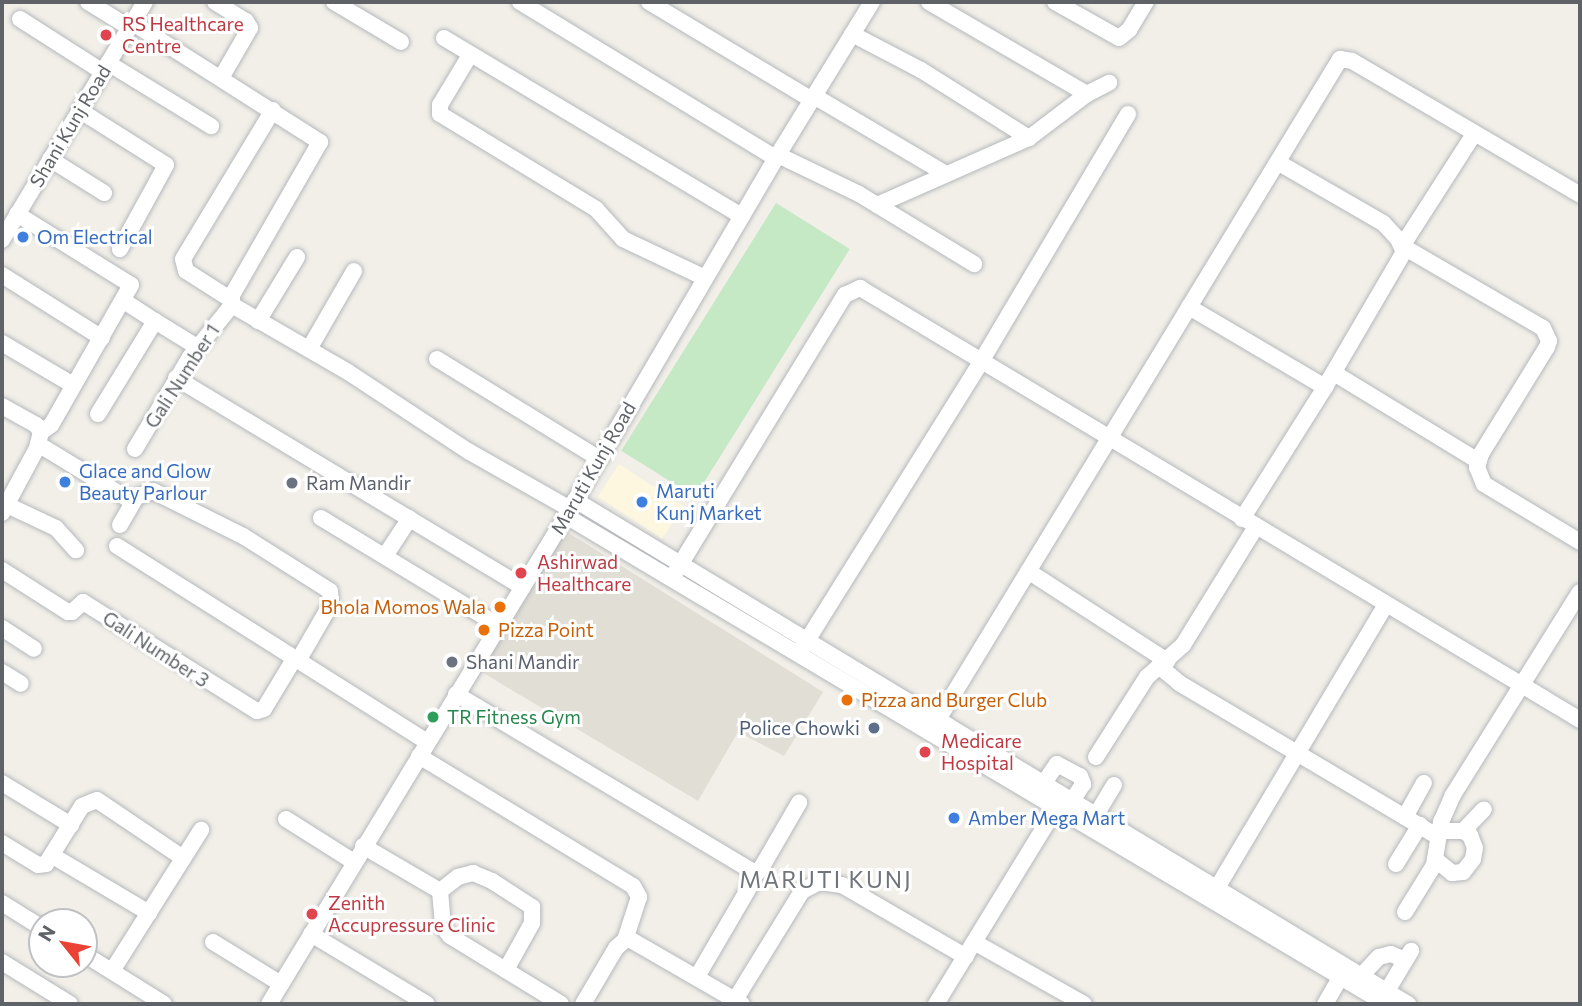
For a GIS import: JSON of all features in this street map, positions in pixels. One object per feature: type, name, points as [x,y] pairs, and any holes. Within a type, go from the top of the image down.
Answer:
[{"type":"street","points":[[88,2],[273,110],[183,259],[186,271],[258,321],[309,349],[468,451],[677,571],[1064,801],[1214,894],[1350,973],[1386,998],[1408,1004]]},
{"type":"street","name":"Shani Kunj Road","points":[[2,240],[10,218],[50,159],[145,2]]},
{"type":"street","points":[[215,2],[246,21],[250,28],[221,78]]},
{"type":"street","points":[[334,2],[401,41]]},
{"type":"street","points":[[520,2],[777,156],[877,205],[974,264]]},
{"type":"street","points":[[649,2],[944,173]]},
{"type":"street","name":"Maruti Kunj Road","points":[[274,995],[570,509],[777,156],[872,2]]},
{"type":"street","points":[[929,2],[1087,94]]},
{"type":"street","points":[[1055,2],[1119,38],[1129,30],[1146,2]]},
{"type":"street","points":[[20,19],[211,126]]},
{"type":"street","points":[[852,34],[921,71],[1029,138]]},
{"type":"street","points":[[444,38],[742,216]]},
{"type":"street","points":[[470,55],[440,105],[440,114],[596,209],[623,239],[705,278]]},
{"type":"street","points":[[934,725],[1279,163],[1338,61],[1343,58],[1580,195]]},
{"type":"street","points":[[877,205],[944,173],[1029,138],[1087,94],[1109,83]]},
{"type":"street","points":[[79,110],[166,165],[120,249]]},
{"type":"street","name":"Gali Number 1","points":[[135,449],[197,346],[231,302],[320,145],[317,138],[273,110]]},
{"type":"street","points":[[803,647],[982,360],[1128,114]]},
{"type":"street","points":[[1096,757],[1143,682],[1191,632],[1249,523],[1402,259],[1402,246],[1474,134]]},
{"type":"street","points":[[50,159],[104,193]]},
{"type":"street","points":[[1279,163],[1365,211],[1391,230],[1402,246],[1535,321],[1548,335],[1544,354],[1478,461],[1478,472],[1484,484],[1580,542]]},
{"type":"street","points":[[10,218],[128,281],[131,287],[51,425],[40,438],[4,509],[56,528],[76,550]]},
{"type":"street","points":[[258,321],[297,257]]},
{"type":"street","points":[[309,349],[354,271]]},
{"type":"street","points":[[2,275],[102,338]]},
{"type":"street","points":[[677,571],[848,292],[856,288],[866,290],[1386,606],[1580,720]]},
{"type":"street","points":[[124,301],[197,346]]},
{"type":"street","points":[[1189,307],[1478,461]]},
{"type":"street","points":[[98,414],[155,321]]},
{"type":"street","points":[[2,342],[73,385]]},
{"type":"street","points":[[438,359],[598,458]]},
{"type":"street","points":[[177,378],[523,587]]},
{"type":"street","points":[[2,406],[36,425],[40,438],[133,502]]},
{"type":"street","points":[[120,525],[133,502],[147,491],[162,495],[253,542],[330,591],[332,600],[296,660]]},
{"type":"street","points":[[321,518],[499,626]]},
{"type":"street","points":[[385,556],[410,518]]},
{"type":"street","points":[[117,546],[427,741]]},
{"type":"street","name":"Gali Number 3","points":[[2,570],[68,611],[72,612],[83,602],[257,711],[264,709],[296,660]]},
{"type":"street","points":[[1028,571],[1163,664],[1179,683],[1420,825],[1439,834],[1463,831],[1484,809]]},
{"type":"street","points":[[1405,912],[1436,860],[1439,834],[1453,795],[1580,592]]},
{"type":"street","points":[[1214,894],[1386,606]]},
{"type":"street","points":[[2,628],[34,649]]},
{"type":"street","points":[[2,672],[21,684]]},
{"type":"street","points":[[456,694],[744,866],[753,877]]},
{"type":"street","points":[[934,725],[1044,783],[1064,801],[1096,815],[1214,894]]},
{"type":"street","points":[[419,756],[637,890],[639,897],[625,940],[616,948],[583,1004]]},
{"type":"street","points":[[936,1004],[1064,801],[1083,784],[1080,776],[1057,764],[1044,783]]},
{"type":"street","points":[[2,783],[71,825]]},
{"type":"street","points":[[1405,817],[1424,783]]},
{"type":"street","points":[[1096,815],[1114,785]]},
{"type":"street","points":[[2,843],[38,865],[46,864],[82,806],[97,800],[183,858]]},
{"type":"street","points":[[697,977],[753,877],[760,870],[799,803]]},
{"type":"street","points":[[286,819],[354,862]]},
{"type":"street","points":[[1396,864],[1420,825]]},
{"type":"street","points":[[112,971],[201,830]]},
{"type":"street","points":[[1436,860],[1452,873],[1463,872],[1469,867],[1475,843],[1463,831]]},
{"type":"street","points":[[363,846],[440,891]]},
{"type":"street","points":[[52,856],[149,913]]},
{"type":"street","points":[[440,891],[463,874],[473,873],[492,881],[531,907],[532,923],[506,970]]},
{"type":"street","points":[[625,940],[638,942],[738,1002],[802,891],[820,881],[842,885],[966,957]]},
{"type":"street","points":[[440,891],[445,932],[561,1004]]},
{"type":"street","points":[[2,902],[28,919]]},
{"type":"street","points":[[311,934],[427,1004]]},
{"type":"street","points":[[213,942],[288,1004]]},
{"type":"street","points":[[974,942],[1084,1004]]},
{"type":"street","points":[[1325,1004],[1350,973],[1379,957],[1391,954],[1408,956],[1386,998]]},
{"type":"street","points":[[2,962],[70,1004]]},
{"type":"street","points":[[98,962],[164,1004]]},
{"type":"shaded area","name":"Maruti Kunj Market","points":[[619,464],[684,506],[662,539],[598,497]]},
{"type":"shaded area","points":[[564,530],[823,692],[784,756],[738,732],[698,801],[480,671]]},
{"type":"green space","points":[[776,203],[850,249],[695,497],[621,451]]},
{"type":"place","name":"RS Healthcare Centre","points":[[106,35]]},
{"type":"place","name":"Om Electrical","points":[[23,237]]},
{"type":"place","name":"Glace and Glow Beauty Parlour","points":[[65,482]]},
{"type":"place","name":"Ram Mandir","points":[[292,483]]},
{"type":"place","name":"Maruti Kunj Market","points":[[642,502]]},
{"type":"place","name":"Ashirwad Healthcare","points":[[521,573]]},
{"type":"place","name":"Bhola Momos Wala","points":[[500,607]]},
{"type":"place","name":"Pizza Point","points":[[484,630]]},
{"type":"place","name":"Shani Mandir","points":[[452,662]]},
{"type":"place","name":"Pizza and Burger Club","points":[[847,700]]},
{"type":"place","name":"TR Fitness Gym","points":[[433,717]]},
{"type":"place","name":"Police Chowki","points":[[874,728]]},
{"type":"place","name":"Medicare Hospital","points":[[925,752]]},
{"type":"place","name":"Amber Mega Mart","points":[[954,818]]},
{"type":"place","name":"Zenith Accupressure Clinic","points":[[312,914]]},
{"type":"district","name":"MARUTI KUNJ","points":[[826,879]]}]
